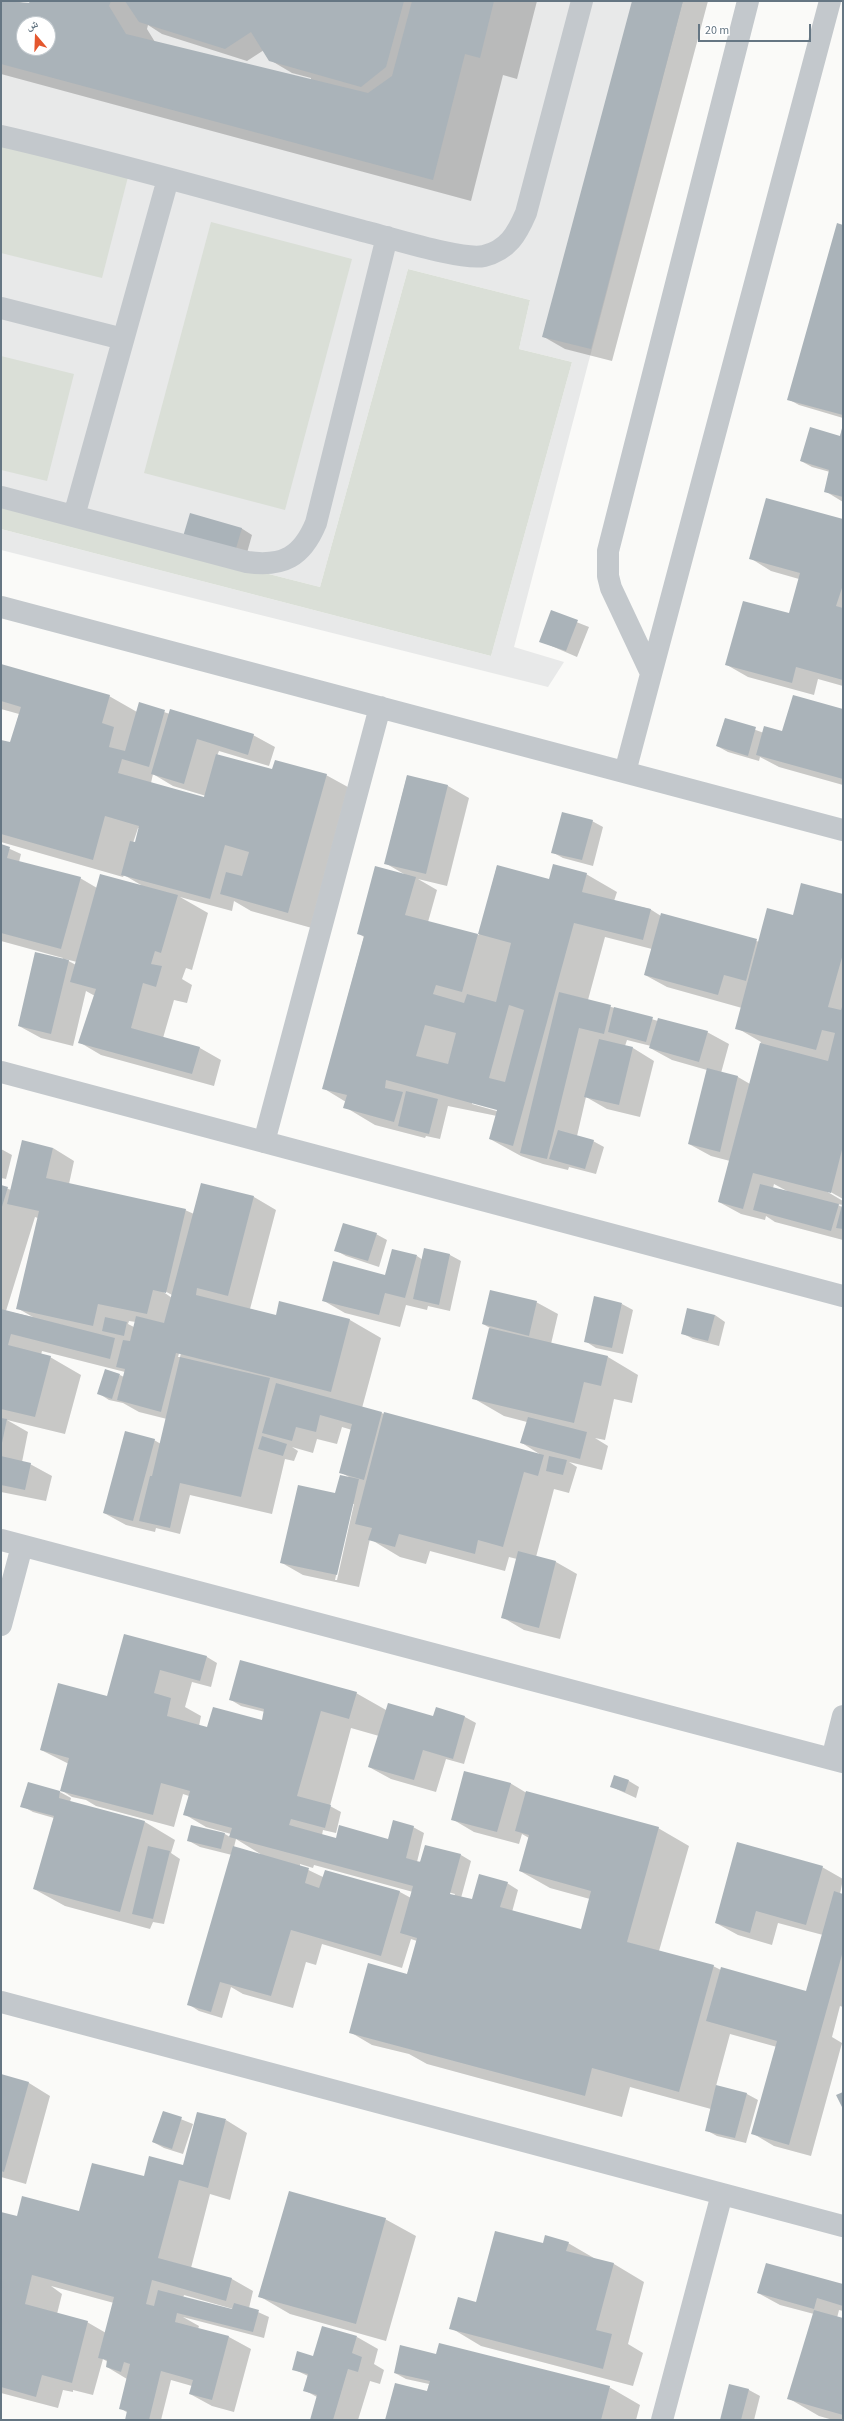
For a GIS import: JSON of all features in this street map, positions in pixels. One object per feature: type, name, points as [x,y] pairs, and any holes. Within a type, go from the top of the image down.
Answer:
[{"type":"street","points":[[1,136],[117,163],[168,179],[461,256],[483,256],[504,248],[517,234],[526,213],[582,1]]},
{"type":"street","points":[[651,673],[611,588],[608,576],[608,551],[748,1]]},
{"type":"street","points":[[625,772],[830,1]]},
{"type":"street","points":[[74,516],[168,179]]},
{"type":"street","points":[[1,497],[247,562],[264,564],[280,563],[298,553],[309,540],[316,522],[387,237]]},
{"type":"street","points":[[1,308],[123,339]]},
{"type":"street","points":[[1,607],[843,830]]},
{"type":"street","points":[[264,1142],[380,708]]},
{"type":"street","points":[[1,1072],[843,1296]]},
{"type":"street","points":[[1,1540],[837,1760],[843,1716]]},
{"type":"street","points":[[1,1625],[22,1546]]},
{"type":"street","points":[[1,2002],[843,2226]]},
{"type":"street","points":[[662,2420],[722,2194]]},
{"type":"shaded area","points":[[1,1],[683,1],[514,647],[564,662],[548,687],[1,550],[1,529],[491,656],[572,362],[519,349],[530,300],[408,269],[320,587],[1,506]]},
{"type":"shaded area","points":[[1,141],[129,173],[102,278],[1,253]]},
{"type":"shaded area","points":[[211,222],[352,259],[285,510],[144,473]]},
{"type":"shaded area","points":[[408,269],[530,300],[519,349],[572,362],[491,656],[1,529],[1,506],[320,587]]},
{"type":"shaded area","points":[[1,356],[74,374],[47,481],[1,470]]},
{"type":"building","points":[[1,1],[29,3],[30,1],[111,1],[109,6],[126,34],[368,93],[392,76],[412,1],[494,1],[480,58],[465,54],[433,180],[1,64]]},
{"type":"building","points":[[125,1],[404,1],[386,67],[361,87],[269,61],[251,32],[225,49],[139,22]]},
{"type":"building","points":[[632,1],[683,1],[591,349],[542,337]]},
{"type":"building","points":[[837,223],[843,225],[843,415],[787,400]]},
{"type":"building","points":[[843,424],[843,497],[824,492],[829,470],[800,461],[810,427],[840,436]]},
{"type":"building","points":[[766,498],[843,519],[843,585],[836,606],[843,608],[843,680],[796,667],[792,683],[725,665],[743,601],[789,613],[800,573],[749,559]]},
{"type":"building","points":[[190,513],[242,528],[234,555],[182,540]]},
{"type":"building","points":[[551,610],[578,620],[566,651],[539,642]]},
{"type":"building","points":[[1,664],[110,695],[102,723],[114,727],[109,747],[125,751],[139,702],[165,710],[149,767],[122,759],[118,773],[204,797],[216,754],[272,769],[275,760],[327,774],[288,913],[220,894],[226,872],[242,876],[249,852],[225,845],[210,899],[121,875],[130,841],[135,842],[139,826],[105,816],[93,860],[1,834],[1,740],[10,742],[21,707],[1,701]]},
{"type":"building","points":[[793,695],[843,709],[843,779],[756,755],[764,726],[782,731]]},
{"type":"building","points":[[170,709],[254,734],[248,755],[197,739],[184,784],[151,774]]},
{"type":"building","points":[[725,718],[756,727],[748,756],[716,746]]},
{"type":"building","points":[[407,775],[448,785],[426,874],[384,864]]},
{"type":"building","points":[[562,812],[593,820],[582,860],[551,853]]},
{"type":"building","points":[[1,844],[10,847],[7,858],[81,877],[61,949],[1,933]]},
{"type":"building","points":[[553,864],[587,873],[582,892],[651,909],[643,940],[574,923],[513,1146],[489,1139],[497,1110],[386,1080],[385,1088],[403,1092],[394,1122],[343,1108],[347,1095],[322,1089],[364,936],[357,934],[375,866],[416,877],[405,915],[478,934],[497,865],[549,879]],"holes":[[[478,934],[511,943],[496,1002],[467,994],[464,1003],[433,994],[436,985],[462,992]],[[509,1005],[524,1010],[505,1082],[489,1078]],[[425,1025],[456,1033],[448,1064],[416,1056]]]},
{"type":"building","points":[[100,874],[178,895],[161,953],[155,951],[151,964],[162,966],[156,987],[143,983],[131,1028],[200,1047],[192,1074],[78,1043],[96,989],[70,982]]},
{"type":"building","points":[[801,883],[843,894],[843,954],[828,1007],[841,1010],[843,1004],[843,1146],[831,1193],[753,1173],[743,1209],[718,1202],[760,1043],[828,1061],[835,1033],[822,1030],[816,1050],[735,1029],[767,908],[793,915]]},
{"type":"building","points":[[661,913],[757,939],[746,981],[724,975],[718,995],[644,975]]},
{"type":"building","points":[[35,952],[69,960],[51,1034],[18,1026]]},
{"type":"building","points":[[559,992],[611,1005],[604,1034],[579,1028],[547,1159],[520,1153]]},
{"type":"building","points":[[614,1007],[653,1017],[646,1042],[608,1032]]},
{"type":"building","points":[[658,1018],[708,1031],[699,1062],[649,1048]]},
{"type":"building","points":[[599,1039],[633,1047],[619,1105],[584,1097]]},
{"type":"building","points":[[707,1068],[738,1076],[720,1152],[688,1144]]},
{"type":"building","points":[[406,1091],[438,1099],[429,1134],[398,1126]]},
{"type":"building","points":[[558,1130],[594,1140],[585,1169],[549,1159]]},
{"type":"building","points":[[22,1140],[53,1148],[46,1178],[186,1209],[166,1293],[153,1290],[147,1314],[98,1304],[93,1326],[16,1309],[39,1211],[7,1204]]},
{"type":"building","points":[[201,1183],[254,1196],[228,1296],[197,1288],[196,1295],[276,1315],[279,1301],[350,1319],[331,1392],[176,1353],[161,1412],[117,1400],[125,1369],[116,1367],[123,1340],[130,1341],[136,1316],[164,1323]]},
{"type":"building","points":[[760,1184],[839,1204],[831,1231],[753,1210]]},
{"type":"building","points":[[1,1185],[8,1187],[1,1210]]},
{"type":"building","points":[[843,1201],[843,1229],[836,1228]]},
{"type":"building","points":[[343,1223],[377,1233],[368,1261],[334,1251]]},
{"type":"building","points":[[424,1248],[450,1254],[439,1305],[413,1299]]},
{"type":"building","points":[[392,1249],[417,1255],[405,1298],[385,1293],[379,1315],[322,1301],[333,1261],[385,1275]]},
{"type":"building","points":[[490,1290],[537,1301],[529,1336],[482,1324]]},
{"type":"building","points":[[594,1296],[622,1303],[612,1348],[584,1342]]},
{"type":"building","points":[[687,1308],[715,1315],[708,1341],[681,1334]]},
{"type":"building","points":[[1,1309],[115,1338],[110,1359],[11,1334],[8,1345],[51,1356],[35,1417],[1,1409]]},
{"type":"building","points":[[105,1317],[127,1322],[124,1336],[102,1331]]},
{"type":"building","points":[[489,1328],[608,1356],[601,1386],[584,1382],[574,1423],[472,1399]]},
{"type":"building","points":[[180,1357],[270,1378],[241,1497],[180,1483],[170,1528],[139,1521],[150,1476],[152,1476]]},
{"type":"building","points":[[105,1369],[120,1374],[112,1399],[97,1394]]},
{"type":"building","points":[[276,1383],[382,1412],[364,1480],[339,1473],[352,1424],[320,1415],[316,1432],[296,1427],[292,1441],[262,1433]]},
{"type":"building","points":[[384,1412],[544,1455],[538,1476],[524,1472],[503,1547],[478,1540],[475,1554],[399,1534],[395,1547],[368,1540],[372,1528],[355,1524]]},
{"type":"building","points":[[528,1417],[587,1432],[580,1459],[520,1443]]},
{"type":"building","points":[[1,1418],[7,1419],[2,1443],[1,1442]]},
{"type":"building","points":[[125,1431],[155,1439],[133,1521],[103,1513]]},
{"type":"building","points":[[262,1436],[287,1444],[283,1456],[258,1449]]},
{"type":"building","points":[[1,1456],[31,1463],[25,1490],[1,1485]]},
{"type":"building","points":[[549,1456],[567,1460],[563,1475],[546,1471]]},
{"type":"building","points":[[340,1475],[359,1479],[337,1575],[280,1563],[298,1485],[335,1493]]},
{"type":"building","points":[[518,1551],[556,1561],[539,1628],[501,1618]]},
{"type":"building","points":[[124,1634],[207,1656],[200,1681],[160,1670],[154,1693],[171,1698],[167,1716],[207,1727],[213,1707],[262,1720],[264,1709],[229,1700],[240,1660],[357,1692],[349,1719],[321,1711],[297,1796],[331,1805],[325,1828],[291,1819],[289,1825],[336,1838],[339,1825],[388,1839],[393,1820],[414,1826],[406,1858],[420,1862],[425,1845],[461,1854],[450,1894],[472,1899],[479,1874],[508,1882],[500,1907],[581,1929],[591,1891],[519,1871],[529,1835],[515,1831],[526,1791],[659,1827],[627,1942],[714,1965],[679,2092],[592,2068],[585,2096],[349,2033],[368,1963],[407,1974],[417,1938],[400,1933],[413,1886],[229,1837],[232,1828],[183,1815],[190,1791],[161,1783],[153,1815],[60,1791],[69,1758],[40,1750],[58,1683],[107,1696]]},
{"type":"building","points":[[388,1703],[433,1716],[436,1707],[465,1716],[453,1759],[423,1750],[414,1780],[368,1767]]},
{"type":"building","points":[[464,1771],[511,1783],[497,1832],[451,1820]]},
{"type":"building","points":[[614,1775],[629,1780],[625,1792],[610,1787]]},
{"type":"building","points":[[28,1782],[60,1791],[59,1798],[145,1821],[120,1912],[33,1889],[54,1816],[20,1807]]},
{"type":"building","points":[[191,1825],[225,1833],[221,1849],[187,1841]]},
{"type":"building","points":[[737,1842],[823,1866],[806,1925],[756,1911],[750,1933],[715,1923]]},
{"type":"building","points":[[148,1846],[170,1851],[153,1919],[132,1914]]},
{"type":"building","points":[[233,1846],[309,1868],[305,1883],[319,1888],[325,1870],[400,1891],[381,1956],[291,1930],[271,1996],[220,1982],[211,2012],[187,2005]]},
{"type":"building","points":[[834,1891],[843,1894],[843,1951],[789,2145],[751,2134],[777,2041],[706,2021],[721,1967],[806,1991]]},
{"type":"building","points":[[1,2074],[29,2082],[4,2172],[1,2171]]},
{"type":"building","points":[[716,2085],[747,2093],[735,2138],[705,2131]]},
{"type":"building","points":[[843,2092],[843,2109],[836,2095]]},
{"type":"building","points":[[163,2111],[182,2117],[172,2149],[152,2142]]},
{"type":"building","points":[[197,2112],[226,2119],[208,2188],[179,2180],[158,2258],[232,2278],[226,2301],[152,2280],[146,2304],[154,2306],[158,2290],[232,2309],[234,2303],[259,2310],[253,2332],[177,2313],[175,2322],[229,2336],[212,2400],[189,2394],[193,2380],[161,2371],[149,2420],[125,2420],[127,2411],[119,2409],[130,2364],[124,2362],[121,2372],[106,2367],[107,2360],[98,2358],[114,2297],[32,2275],[25,2304],[88,2321],[72,2383],[42,2375],[36,2397],[1,2387],[1,2212],[17,2216],[22,2196],[79,2211],[92,2163],[144,2176],[149,2156],[183,2165]]},
{"type":"building","points":[[289,2191],[386,2218],[356,2324],[258,2297]]},
{"type":"building","points":[[495,2231],[543,2243],[545,2235],[569,2242],[566,2251],[614,2263],[596,2330],[612,2334],[603,2369],[449,2329],[458,2297],[476,2302]]},
{"type":"building","points":[[766,2263],[843,2284],[843,2306],[817,2298],[814,2309],[757,2293]]},
{"type":"building","points":[[814,2310],[843,2318],[843,2415],[787,2399]]},
{"type":"building","points":[[322,2326],[357,2336],[352,2353],[362,2357],[358,2372],[348,2369],[333,2420],[310,2420],[317,2395],[303,2391],[308,2374],[292,2370],[297,2351],[313,2356]]},
{"type":"building","points":[[439,2343],[610,2386],[601,2420],[385,2420],[395,2383],[427,2391],[430,2381],[394,2373],[400,2345],[436,2354]]},
{"type":"building","points":[[729,2384],[749,2389],[741,2420],[720,2420]]}]
